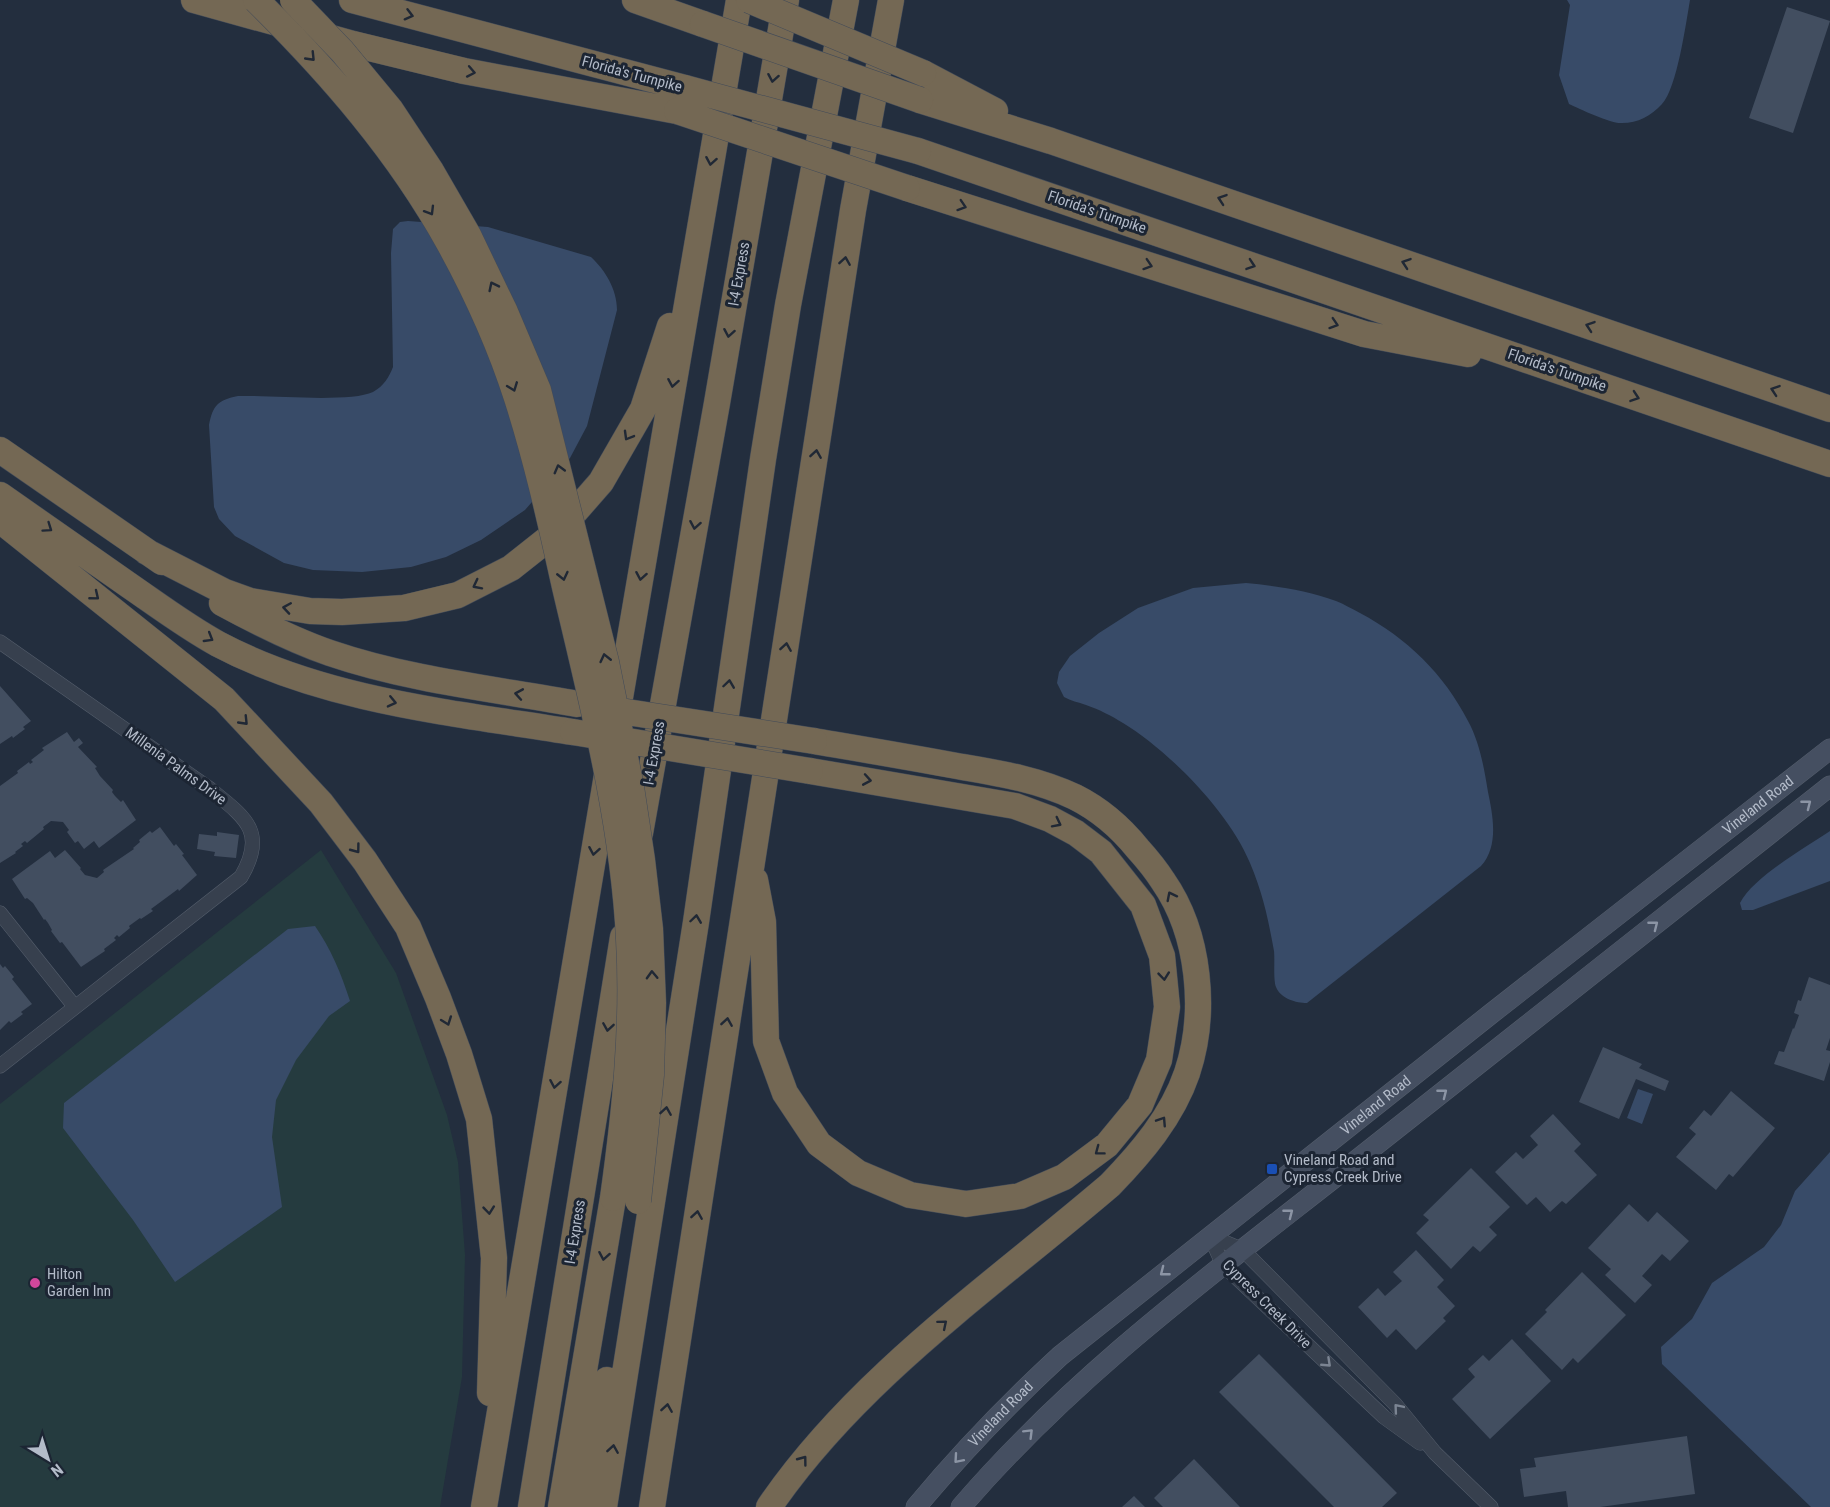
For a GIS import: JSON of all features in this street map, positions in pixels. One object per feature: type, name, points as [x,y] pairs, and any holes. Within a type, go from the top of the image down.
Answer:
[{"type":"highway","points":[[194,0],[353,44],[464,71],[681,100],[907,188],[1364,334],[1560,371]]},
{"type":"highway","points":[[256,0],[323,70],[370,124],[413,184],[450,244],[516,396],[541,482],[583,665],[612,801],[622,867],[629,938],[630,1007],[626,1199],[585,1507]]},
{"type":"highway","points":[[293,0],[342,51],[390,109],[431,171],[468,235],[505,312],[538,390],[606,662],[631,787],[650,929],[653,1003],[651,1075],[561,1507]]},
{"type":"highway","name":"Florida's Turnpike","points":[[352,0],[681,100],[918,151],[1830,464]]},
{"type":"highway","points":[[635,0],[1830,409]]},
{"type":"highway","points":[[484,1507],[739,0]]},
{"type":"highway","points":[[749,0],[923,73],[1051,141]]},
{"type":"highway","name":"I-4 Express","points":[[531,1507],[639,835],[719,392],[786,0]]},
{"type":"highway","points":[[604,1507],[696,922],[763,459],[790,293],[846,0]]},
{"type":"highway","points":[[652,1507],[853,210],[891,0]]},
{"type":"highway","points":[[147,552],[216,587],[250,601],[310,611],[342,612],[404,608],[458,595],[511,568],[559,530],[602,482],[643,409],[697,243]]},
{"type":"highway","points":[[0,450],[216,599],[262,625],[330,653],[408,674],[1025,778],[1078,798],[1103,814],[1127,836],[1164,882],[1180,914],[1191,946],[1197,983],[1197,1020],[1186,1074],[1165,1118],[1137,1157],[1096,1197],[858,1398],[811,1450],[769,1507]]},
{"type":"highway","points":[[0,495],[185,624],[218,644],[250,659],[321,685],[399,704],[1015,806],[1050,819],[1076,833],[1101,852],[1143,905],[1162,956],[1167,1007],[1159,1060],[1140,1105],[1107,1145],[1064,1177],[1020,1196],[966,1204],[910,1194],[858,1173],[819,1144],[785,1093],[766,1041],[763,922],[752,862]]},
{"type":"highway","points":[[0,520],[224,699],[321,803],[365,861],[408,927],[443,1009],[479,1119],[494,1258],[489,1384],[494,1441]]},
{"type":"street","name":"Millenia Palms Drive","points":[[0,642],[210,789],[239,813],[249,827],[253,842],[252,859],[241,877],[0,1066]]},
{"type":"street","name":"Vineland Road","points":[[916,1507],[976,1438],[1043,1371],[1115,1311],[1830,749]]},
{"type":"street","name":"Vineland Road","points":[[961,1507],[1056,1406],[1109,1359],[1223,1265],[1830,786]]},
{"type":"street","points":[[0,913],[75,1008]]},
{"type":"street","points":[[1590,938],[1608,961]]},
{"type":"street","points":[[1492,1013],[1511,1039]]},
{"type":"street","name":"Cypress Creek Drive","points":[[1210,1236],[1244,1250],[1395,1404],[1435,1453],[1491,1507]]},
{"type":"street","name":"Cypress Creek Drive","points":[[1210,1236],[1223,1265],[1384,1417],[1435,1453]]},
{"type":"green space","points":[[321,850],[396,973],[447,1115],[458,1162],[465,1255],[462,1377],[440,1507],[0,1507],[0,1104]]},
{"type":"water","points":[[1567,0],[1690,0],[1672,84],[1662,104],[1653,112],[1633,122],[1617,123],[1569,104],[1559,75],[1570,5]]},
{"type":"water","points":[[400,222],[488,227],[591,257],[596,262],[612,287],[617,310],[587,426],[570,458],[525,510],[481,540],[446,557],[411,567],[362,572],[313,570],[284,563],[235,536],[219,519],[214,507],[209,425],[212,413],[221,402],[238,396],[346,397],[373,392],[380,387],[388,378],[393,367],[391,253],[393,229]]},
{"type":"water","points":[[1246,583],[1303,591],[1339,602],[1377,623],[1423,659],[1448,688],[1472,729],[1481,756],[1492,811],[1492,840],[1487,858],[1481,866],[1307,1003],[1281,995],[1276,987],[1274,951],[1258,885],[1240,843],[1213,804],[1178,766],[1141,735],[1105,713],[1064,697],[1057,683],[1059,672],[1070,656],[1099,633],[1138,608],[1193,588]]},
{"type":"water","points":[[1830,831],[1830,881],[1753,910],[1742,910],[1740,903],[1756,883]]},
{"type":"water","points":[[315,926],[335,962],[350,1001],[329,1016],[296,1060],[276,1100],[272,1137],[282,1207],[175,1282],[133,1220],[63,1128],[64,1103],[288,929]]},
{"type":"water","points":[[1638,1089],[1653,1094],[1642,1124],[1627,1118]]},
{"type":"water","points":[[1830,1152],[1830,1507],[1811,1507],[1662,1364],[1661,1347],[1692,1319],[1712,1283],[1764,1247],[1781,1225],[1795,1191]]},
{"type":"building","points":[[1787,7],[1830,21],[1793,133],[1749,118]]},
{"type":"building","points":[[0,686],[31,721],[13,738],[12,736],[0,744]]},
{"type":"building","points":[[67,732],[74,742],[79,738],[83,743],[78,747],[97,767],[95,768],[100,776],[113,790],[115,796],[121,802],[123,800],[136,820],[99,848],[94,841],[84,849],[78,841],[75,843],[63,822],[51,821],[27,843],[25,841],[21,844],[23,846],[16,853],[0,863],[0,786],[29,762],[30,764],[33,762],[31,760],[44,750],[42,748]]},
{"type":"building","points":[[160,827],[174,846],[176,844],[184,854],[182,855],[197,875],[179,891],[178,889],[151,909],[153,911],[129,926],[130,928],[119,937],[117,935],[114,938],[116,940],[104,949],[105,951],[81,967],[51,931],[48,923],[33,903],[25,899],[12,879],[50,851],[55,858],[65,850],[85,875],[97,878],[104,872],[103,870],[134,849],[140,842],[139,840],[150,831],[152,833]]},
{"type":"building","points":[[217,832],[239,835],[236,858],[214,856],[215,852],[197,849],[199,834],[217,836]]},
{"type":"building","points":[[0,964],[3,968],[5,966],[14,977],[12,979],[32,1004],[21,1012],[23,1014],[11,1023],[9,1021],[0,1030]]},
{"type":"building","points":[[1809,977],[1830,985],[1830,1038],[1826,1050],[1830,1051],[1830,1062],[1824,1081],[1774,1064],[1779,1051],[1784,1052],[1794,1029],[1799,1015],[1794,1013],[1798,1000],[1801,1001]]},
{"type":"building","points":[[1603,1047],[1642,1064],[1639,1068],[1669,1081],[1665,1091],[1636,1079],[1619,1119],[1579,1102]]},
{"type":"building","points":[[1731,1091],[1775,1128],[1733,1177],[1729,1174],[1716,1190],[1676,1157],[1696,1134],[1689,1128],[1704,1110],[1711,1116]]},
{"type":"building","points":[[1553,1114],[1581,1144],[1574,1151],[1597,1175],[1566,1204],[1562,1201],[1550,1212],[1536,1197],[1527,1205],[1495,1172],[1516,1152],[1523,1159],[1538,1145],[1530,1136]]},
{"type":"building","points":[[1471,1168],[1510,1207],[1489,1227],[1497,1235],[1480,1252],[1473,1246],[1451,1269],[1416,1233],[1429,1220],[1423,1215]]},
{"type":"building","points":[[1629,1204],[1648,1222],[1657,1212],[1689,1241],[1670,1261],[1662,1254],[1642,1276],[1652,1285],[1635,1303],[1605,1275],[1611,1269],[1588,1248]]},
{"type":"building","points":[[1416,1250],[1444,1280],[1437,1287],[1455,1306],[1443,1318],[1446,1321],[1416,1350],[1396,1329],[1387,1338],[1358,1307],[1378,1288],[1385,1296],[1402,1281],[1393,1272]]},
{"type":"building","points":[[1582,1272],[1626,1315],[1578,1363],[1573,1358],[1562,1370],[1525,1334]]},
{"type":"building","points":[[1512,1339],[1551,1381],[1490,1439],[1452,1399],[1475,1377],[1468,1369],[1483,1355],[1489,1361]]},
{"type":"building","points":[[1259,1354],[1397,1493],[1382,1507],[1334,1507],[1219,1392]]},
{"type":"building","points":[[1687,1436],[1695,1494],[1600,1507],[1568,1507],[1566,1491],[1524,1497],[1520,1469],[1536,1467],[1534,1458]]},
{"type":"building","points":[[1194,1459],[1240,1507],[1163,1507],[1154,1498]]},
{"type":"building","points":[[1134,1496],[1145,1507],[1122,1507]]},
{"type":"place","name":"Vineland Road and Cypress Creek Drive","points":[[1272,1169]]},
{"type":"place","name":"Hilton Garden Inn","points":[[35,1283]]}]
